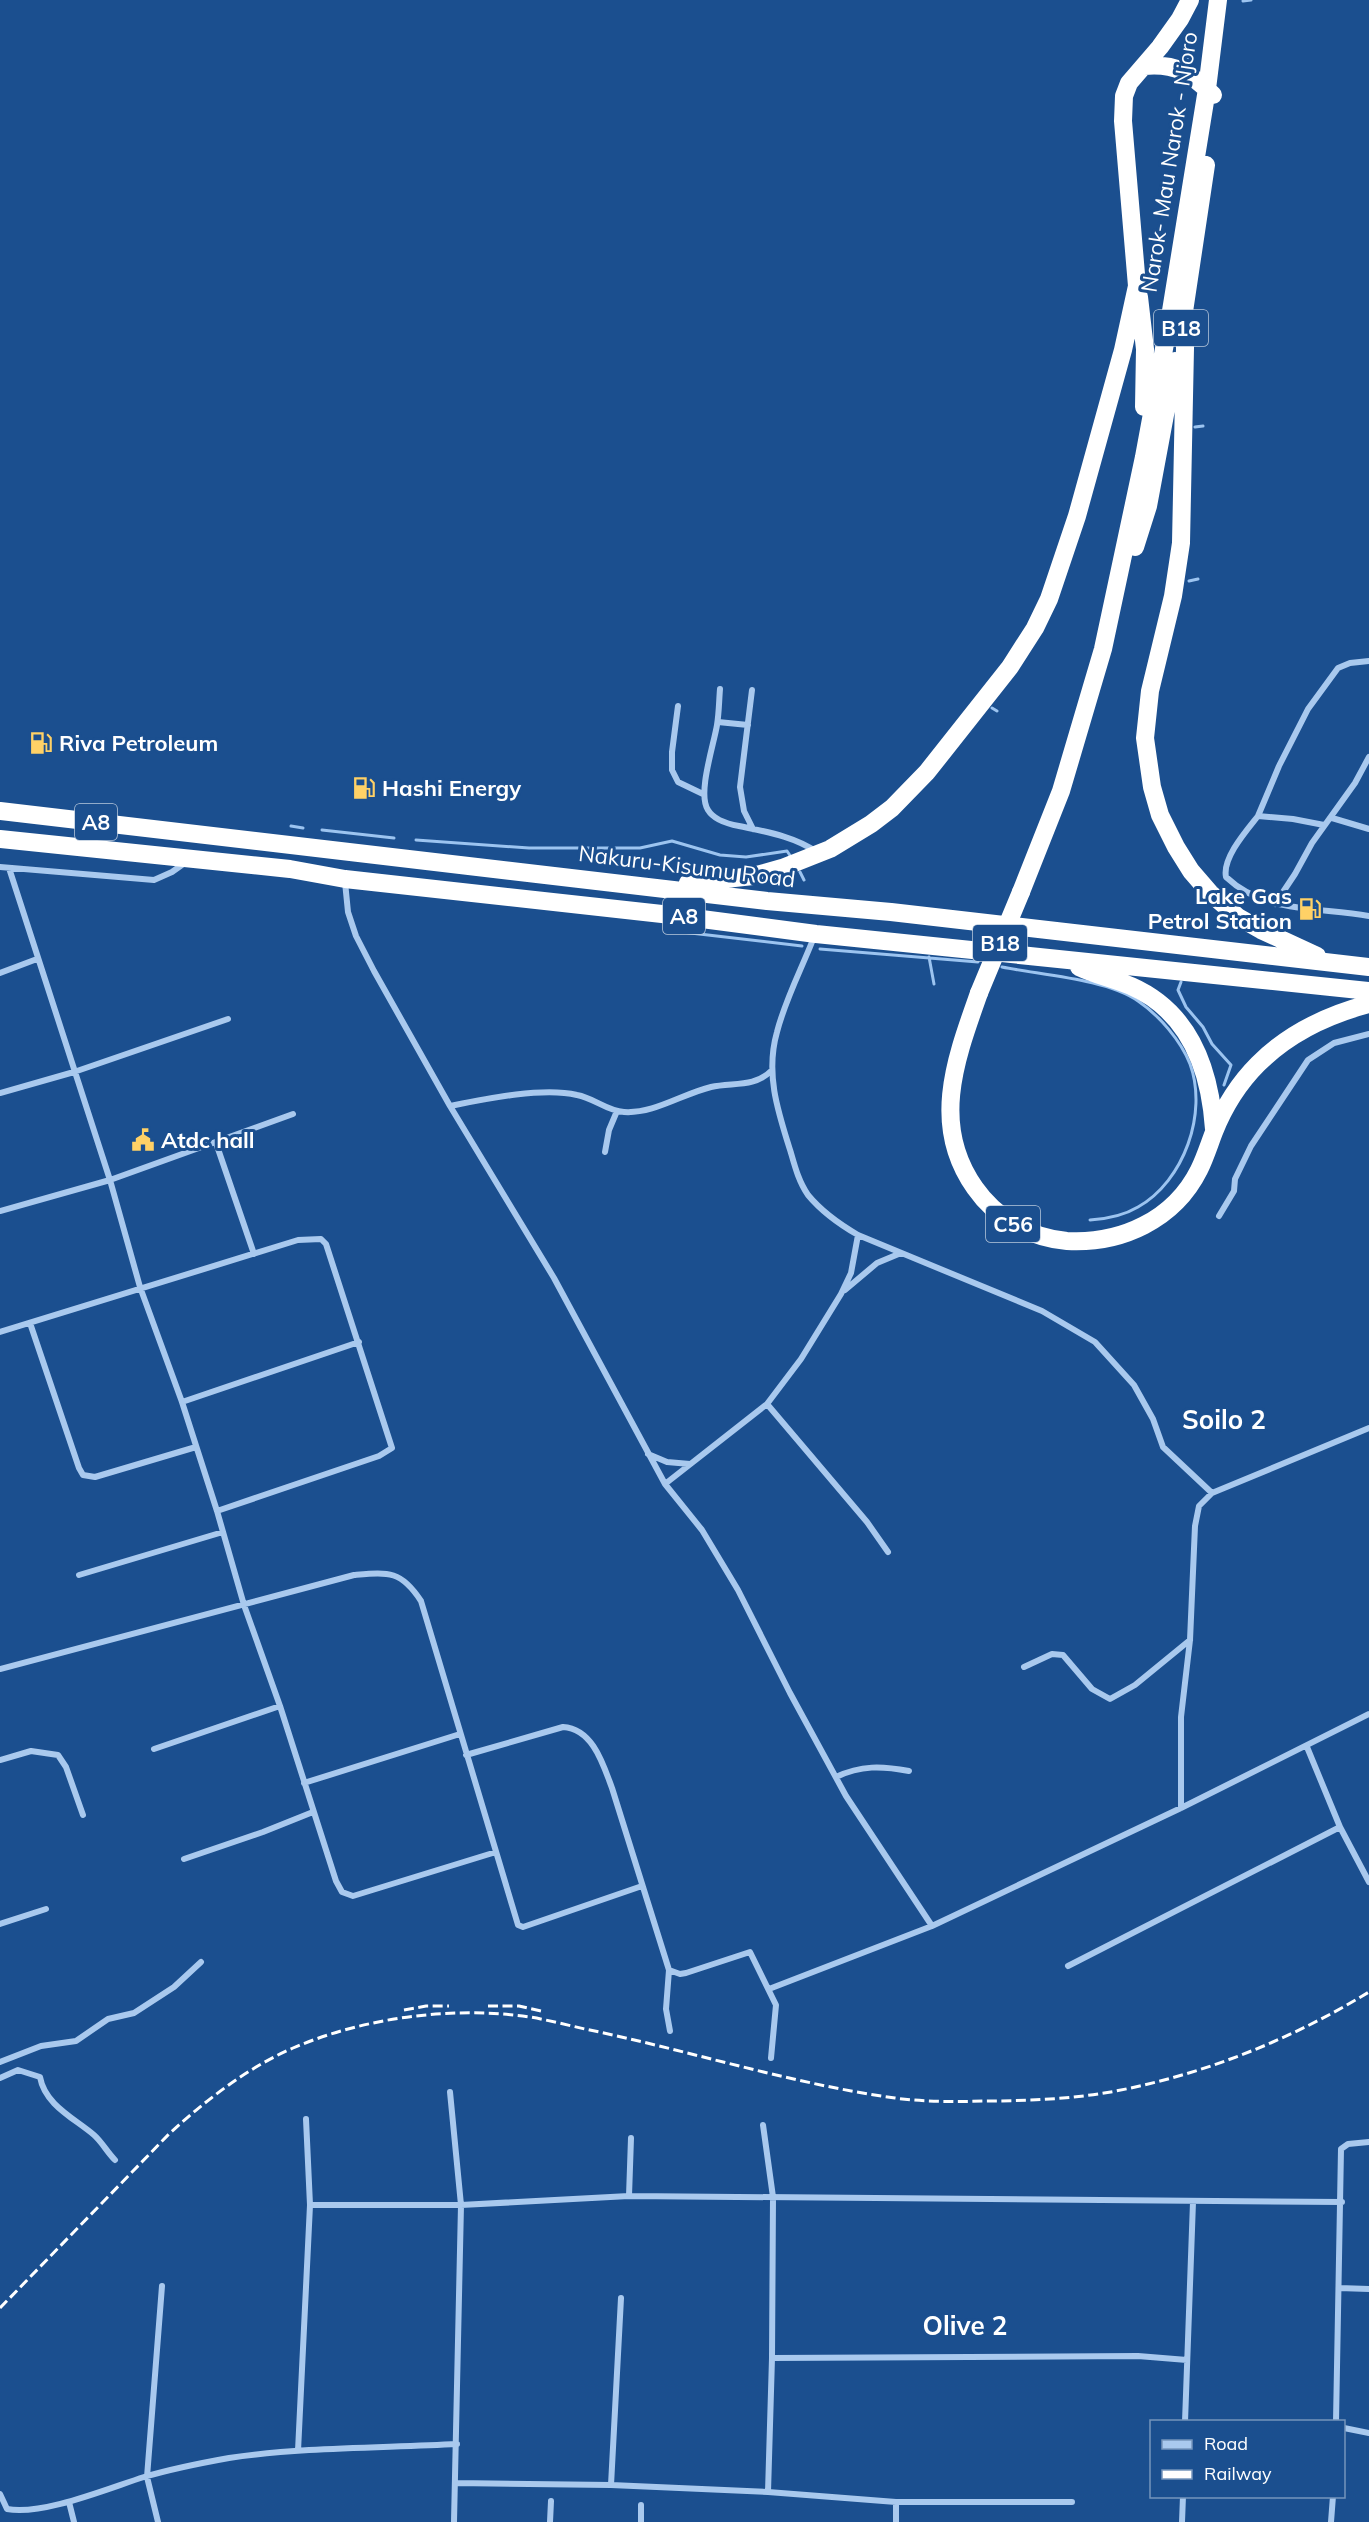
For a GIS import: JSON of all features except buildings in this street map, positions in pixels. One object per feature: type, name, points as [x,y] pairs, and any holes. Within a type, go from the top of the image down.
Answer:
[{"type":"highway","points":[[1144,457],[1145,349],[1137,286],[1123,107],[1130,83],[1173,28],[1190,0]]},
{"type":"highway","name":"Narok- Mau Narok - Njoro","points":[[1103,649],[1108,642],[1148,506],[1184,314],[1211,93],[1218,0]]},
{"type":"highway","name":"Narok- Mau Narok - Njoro","points":[[979,993],[1060,791],[1103,649],[1144,457],[1211,93],[1231,0]]},
{"type":"highway","points":[[1144,66],[1161,64],[1176,68],[1211,93]]},
{"type":"highway","points":[[644,885],[699,883],[753,876],[820,854],[849,840],[909,791],[1003,677],[1035,628],[1049,599],[1077,516],[1123,350],[1137,286]]},
{"type":"highway","points":[[1184,314],[1181,543],[1173,596],[1150,691],[1145,738],[1156,803],[1168,834],[1191,871],[1224,906],[1261,930],[1335,964]]},
{"type":"highway","name":"Nakuru-Kisumu Road","points":[[0,811],[767,901],[1196,945],[1369,967]]},
{"type":"highway","name":"A8","points":[[0,839],[290,869],[345,879],[671,915],[816,934],[1369,991]]},
{"type":"highway","points":[[1063,960],[1132,987],[1154,1001],[1178,1021],[1187,1032],[1202,1063],[1212,1103],[1214,1131]]},
{"type":"highway","name":"C56","points":[[979,993],[953,1075],[950,1094],[951,1126],[960,1162],[974,1187],[999,1214],[1010,1222],[1056,1240],[1076,1241],[1118,1236],[1144,1226],[1170,1209],[1181,1197],[1199,1171],[1214,1131]]},
{"type":"highway","points":[[1214,1131],[1233,1095],[1257,1065],[1272,1051],[1311,1024],[1369,1004]]},
{"type":"street","points":[[1369,662],[1350,663],[1338,668],[1308,709],[1279,766],[1258,816],[1237,842],[1225,873],[1235,886],[1257,899],[1275,904],[1369,916]]},
{"type":"street","points":[[720,688],[718,722],[703,794],[707,809],[715,818],[732,825],[801,841],[820,854]]},
{"type":"street","points":[[752,690],[740,787],[744,811],[753,829]]},
{"type":"street","points":[[678,706],[672,770],[678,783],[703,794]]},
{"type":"street","points":[[718,722],[748,725]]},
{"type":"street","points":[[1275,904],[1369,757]]},
{"type":"street","points":[[1258,816],[1324,825]]},
{"type":"street","points":[[1332,818],[1369,829]]},
{"type":"street","points":[[0,867],[154,880],[190,860]]},
{"type":"street","points":[[9,868],[110,1179],[140,1287],[182,1402],[244,1605],[280,1706],[336,1881],[342,1892],[353,1896],[496,1852]]},
{"type":"street","points":[[345,879],[348,912],[356,936],[450,1106],[554,1278],[664,1484],[702,1530],[738,1590],[836,1777],[932,1926]]},
{"type":"street","points":[[816,934],[777,1030],[771,1071],[775,1101],[798,1177],[807,1193],[834,1221],[858,1235],[1042,1311],[1095,1342],[1134,1385],[1153,1419],[1163,1447],[1212,1493]]},
{"type":"street","points":[[0,973],[37,959]]},
{"type":"street","points":[[0,1093],[74,1072],[228,1019]]},
{"type":"street","points":[[1219,1216],[1234,1191],[1235,1179],[1251,1146],[1308,1060],[1335,1042],[1369,1034]]},
{"type":"street","points":[[450,1106],[521,1095],[561,1093],[578,1095],[617,1111],[640,1110],[663,1105],[714,1086],[755,1082],[764,1079],[771,1071]]},
{"type":"street","points":[[605,1152],[609,1130],[617,1111]]},
{"type":"street","points":[[0,1211],[110,1179],[293,1114]]},
{"type":"street","points":[[216,1143],[254,1254]]},
{"type":"street","points":[[664,1484],[767,1404],[801,1359],[841,1294],[850,1274],[858,1235]]},
{"type":"street","points":[[0,1332],[140,1287],[303,1239],[321,1239],[326,1244],[393,1444],[391,1450],[217,1511]]},
{"type":"street","points":[[841,1294],[877,1263],[902,1253]]},
{"type":"street","points":[[30,1323],[83,1475],[96,1477],[196,1447]]},
{"type":"street","points":[[182,1402],[359,1342]]},
{"type":"street","points":[[767,1404],[867,1522],[888,1552]]},
{"type":"street","points":[[1181,1808],[1181,1717],[1190,1641],[1195,1526],[1199,1506],[1212,1493],[1369,1428]]},
{"type":"street","points":[[648,1454],[667,1462],[691,1464]]},
{"type":"street","points":[[79,1575],[223,1532]]},
{"type":"street","points":[[0,1669],[354,1575],[385,1572],[405,1579],[421,1601],[520,1927],[642,1886]]},
{"type":"street","points":[[1024,1667],[1052,1654],[1063,1655],[1092,1689],[1110,1699],[1135,1685],[1190,1641]]},
{"type":"street","points":[[154,1749],[280,1706]]},
{"type":"street","points":[[769,1989],[932,1926],[1307,1747],[1369,1714]]},
{"type":"street","points":[[466,1755],[563,1727],[572,1727],[586,1735],[612,1788],[669,1970],[666,2009],[670,2031]]},
{"type":"street","points":[[304,1784],[460,1734]]},
{"type":"street","points":[[1307,1747],[1340,1827],[1369,1882]]},
{"type":"street","points":[[0,1760],[31,1751],[58,1755],[66,1767],[83,1815]]},
{"type":"street","points":[[836,1777],[858,1768],[871,1766],[909,1771]]},
{"type":"street","points":[[184,1859],[313,1812]]},
{"type":"street","points":[[1068,1966],[1340,1827]]},
{"type":"street","points":[[0,1924],[46,1909]]},
{"type":"street","points":[[669,1970],[680,1974],[686,1973],[750,1952],[769,1989],[777,2011],[771,2058]]},
{"type":"street","points":[[0,2062],[41,2046],[76,2041],[108,2019],[134,2013],[174,1987],[201,1962]]},
{"type":"street","points":[[1,2075],[18,2070],[40,2077],[50,2100],[93,2134],[115,2160]]},
{"type":"street","points":[[450,2092],[461,2205],[454,2522]]},
{"type":"street","points":[[298,2451],[310,2205],[306,2119]]},
{"type":"street","points":[[763,2125],[773,2197],[768,2492]]},
{"type":"street","points":[[629,2196],[631,2138]]},
{"type":"street","points":[[1336,2420],[1342,2202],[1339,2159],[1341,2150],[1348,2144],[1369,2142]]},
{"type":"street","points":[[310,2205],[461,2205],[629,2196],[1342,2202]]},
{"type":"street","points":[[1185,2420],[1193,2202]]},
{"type":"street","points":[[158,2522],[147,2477],[162,2286]]},
{"type":"street","points":[[1340,2288],[1369,2289]]},
{"type":"street","points":[[610,2485],[621,2298]]},
{"type":"street","points":[[772,2358],[1138,2356],[1187,2361]]},
{"type":"street","points":[[1345,2428],[1369,2433]]},
{"type":"street","points":[[0,2494],[7,2510],[16,2511],[69,2502],[147,2477],[228,2458],[298,2451],[457,2445]]},
{"type":"street","points":[[456,2483],[610,2485],[768,2492],[896,2502],[1072,2502]]},
{"type":"street","points":[[1182,2522],[1183,2498]]},
{"type":"street","points":[[1331,2522],[1333,2498]]},
{"type":"street","points":[[550,2500],[550,2522]]},
{"type":"street","points":[[69,2502],[74,2522]]},
{"type":"street","points":[[896,2502],[896,2522]]},
{"type":"street","points":[[641,2505],[641,2522]]},
{"type":"waterway","points":[[1243,1],[1251,0]]},
{"type":"waterway","points":[[1195,427],[1203,426]]},
{"type":"waterway","points":[[1189,581],[1198,579]]},
{"type":"waterway","points":[[992,708],[997,711]]},
{"type":"waterway","points":[[291,826],[303,828]]},
{"type":"waterway","points":[[322,830],[394,838]]},
{"type":"waterway","points":[[416,840],[529,848],[640,848],[672,841],[720,855],[746,857],[787,851],[791,857]]},
{"type":"waterway","points":[[800,872],[804,880]]},
{"type":"waterway","points":[[682,932],[802,946]]},
{"type":"waterway","points":[[820,949],[978,962]]},
{"type":"waterway","points":[[929,957],[934,984]]},
{"type":"waterway","points":[[1002,967],[1092,983],[1125,994],[1138,1001],[1161,1021],[1181,1046],[1190,1064],[1195,1083],[1194,1124],[1188,1144],[1168,1181],[1138,1207],[1126,1213],[1090,1220]]},
{"type":"waterway","points":[[1181,982],[1178,990],[1186,1007],[1203,1027],[1212,1044],[1231,1065],[1224,1085]]},
{"type":"railway","points":[[0,2308],[169,2134],[212,2097],[259,2065],[293,2048],[321,2037],[380,2022],[440,2014],[470,2013],[530,2017],[856,2092],[928,2101],[1017,2101],[1100,2094],[1149,2084],[1215,2065],[1310,2025],[1369,1992]]},
{"type":"railway","points":[[404,2010],[426,2006],[449,2006]]},
{"type":"railway","points":[[488,2006],[519,2006],[541,2011]]},
{"type":"place","name":"Riva Petroleum","points":[[41,743]]},
{"type":"place","name":"Hashi Energy","points":[[364,788]]},
{"type":"place","name":"Lake Gas Petrol Station","points":[[1310,909]]},
{"type":"place","name":"Atdc hall","points":[[143,1140]]},
{"type":"district","name":"Soilo 2","points":[[1224,1419]]},
{"type":"district","name":"Olive 2","points":[[965,2325]]}]
